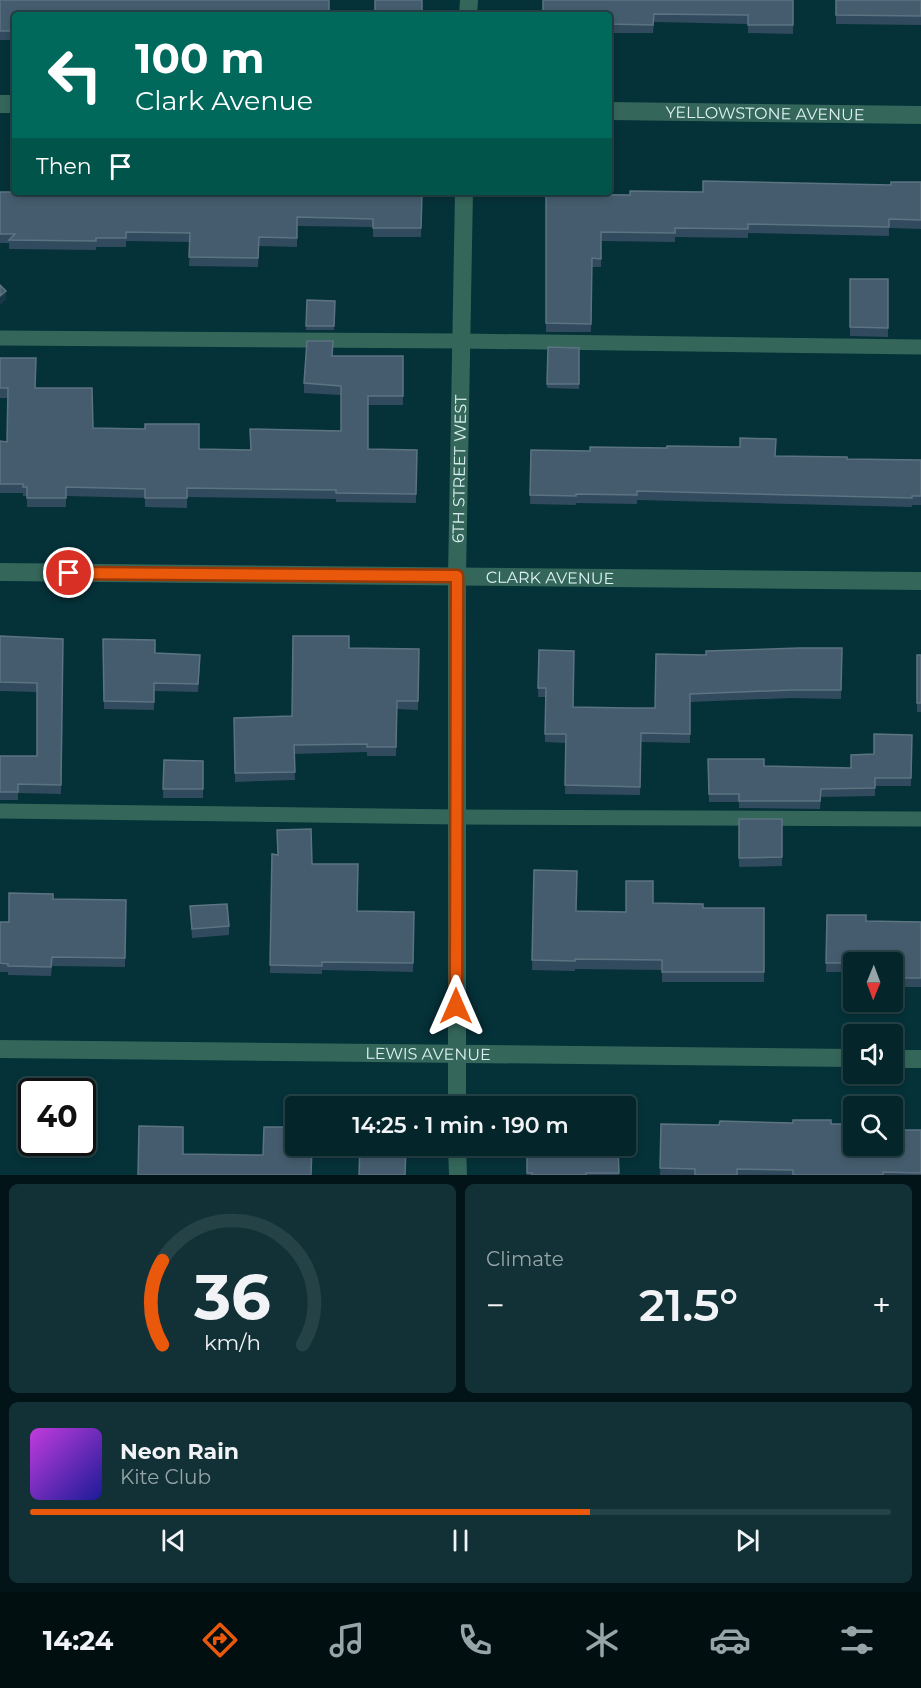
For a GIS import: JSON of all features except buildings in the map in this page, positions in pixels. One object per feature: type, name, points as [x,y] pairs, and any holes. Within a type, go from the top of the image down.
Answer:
[{"type":"street","name":"YELLOWSTONE AVENUE","points":[[612,111],[921,115]]},
{"type":"street","name":"6TH STREET WEST","points":[[457,1096],[457,576],[464,195]]},
{"type":"street","name":"CLARK AVENUE","points":[[0,572],[921,581]]},
{"type":"street","name":"LEWIS AVENUE","points":[[0,1049],[843,1058]]},
{"type":"street","points":[[903,1059],[921,1059]]},
{"type":"street","points":[[457,1156],[458,1175]]},
{"type":"lane","points":[[0,338],[921,347]]},
{"type":"lane","points":[[0,811],[457,817],[921,819]]},
{"type":"route","points":[[69,573],[457,576],[456,1006]]}]
